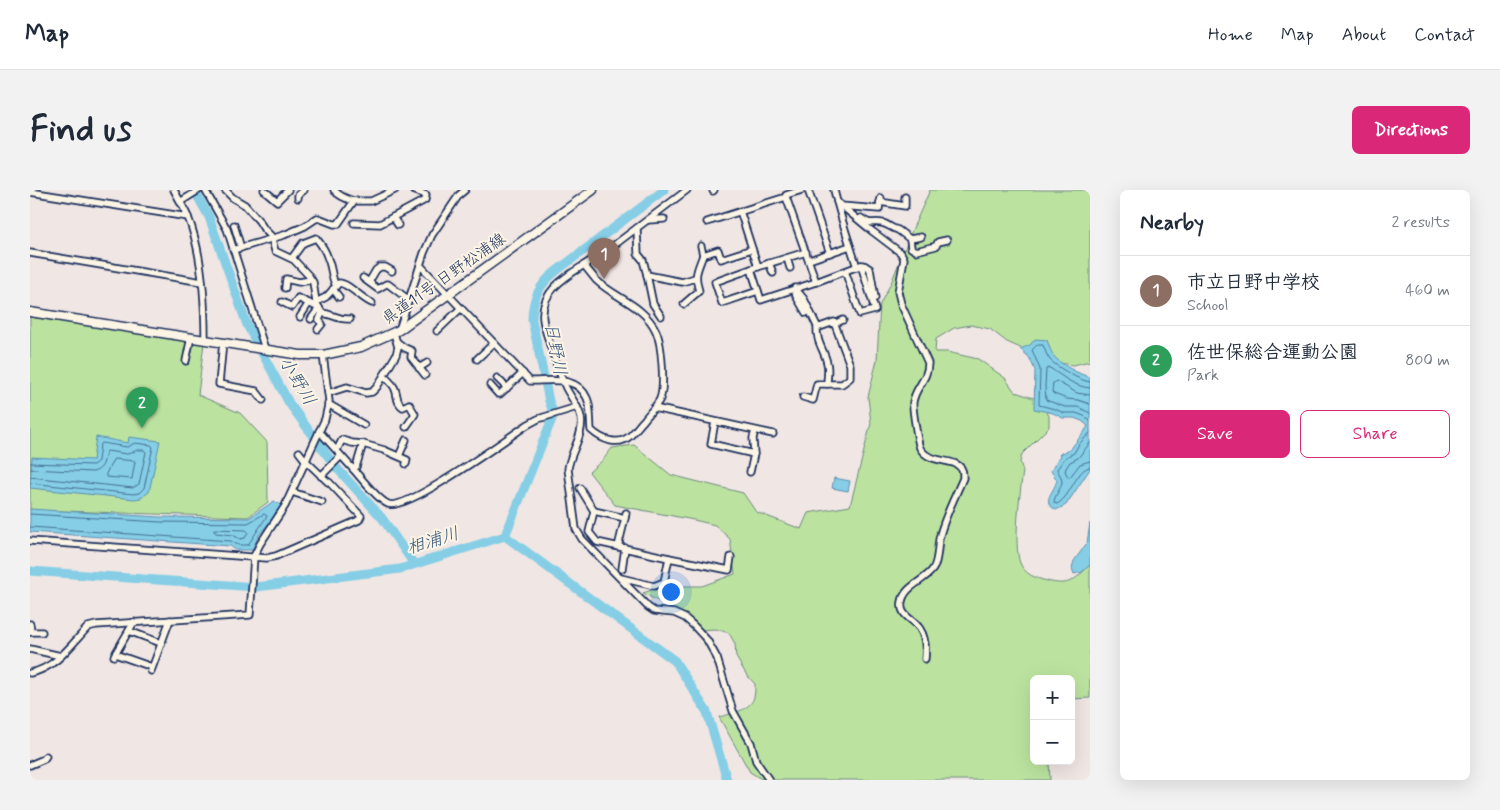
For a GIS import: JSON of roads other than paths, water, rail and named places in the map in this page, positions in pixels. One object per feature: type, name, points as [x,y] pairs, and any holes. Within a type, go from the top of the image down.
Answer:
[{"type":"main road","name":"県道11号 日野松浦線","points":[[30,312],[190,340],[205,339],[300,354],[323,355],[361,347],[397,332],[593,190]]},
{"type":"street","points":[[174,190],[188,217],[194,238],[205,309],[205,339]]},
{"type":"street","points":[[181,201],[199,190]]},
{"type":"street","points":[[205,190],[227,229],[265,349]]},
{"type":"street","points":[[225,190],[245,205],[259,220],[264,229],[272,236],[275,251],[292,258],[312,280],[320,309],[319,320],[322,324],[318,329]]},
{"type":"street","points":[[264,190],[277,201],[288,190]]},
{"type":"street","points":[[298,198],[298,195],[304,190]]},
{"type":"street","points":[[334,190],[346,199],[354,201],[371,201],[395,190]]},
{"type":"street","points":[[357,225],[380,224],[425,200],[426,195],[413,190]]},
{"type":"street","points":[[328,394],[347,387],[360,392],[372,392],[377,387],[396,355],[398,347],[397,332],[432,234],[463,190]]},
{"type":"street","points":[[687,190],[637,228],[558,282],[547,298],[543,318],[560,380],[580,412],[582,421],[581,430],[568,469],[576,529],[582,539],[648,607],[654,611],[674,613],[685,618],[707,640],[717,658],[733,711],[751,743],[756,761],[770,780]]},
{"type":"street","points":[[707,222],[786,197],[786,195],[802,190]]},
{"type":"street","points":[[808,190],[830,253]]},
{"type":"street","points":[[834,190],[850,246],[875,310],[860,314],[845,272]]},
{"type":"street","points":[[30,192],[188,217]]},
{"type":"street","points":[[786,197],[816,282]]},
{"type":"street","points":[[839,204],[878,210],[881,200],[905,206],[905,197]]},
{"type":"street","points":[[233,250],[305,226],[317,218],[338,224],[354,201]]},
{"type":"street","points":[[839,204],[901,253],[904,260],[898,292],[900,304],[928,363],[928,372],[913,402],[919,446],[923,453],[930,458],[958,465],[963,470],[963,478],[940,534],[935,566],[903,596],[901,609],[920,628],[925,645],[925,659]]},
{"type":"street","points":[[740,211],[758,267]]},
{"type":"street","points":[[393,217],[398,226]]},
{"type":"street","points":[[856,219],[860,218],[873,224],[883,223],[894,230],[898,230],[910,239],[921,237]]},
{"type":"street","points":[[648,220],[664,220]]},
{"type":"street","points":[[234,225],[241,248]]},
{"type":"street","points":[[637,228],[638,254],[643,260],[653,304],[661,316]]},
{"type":"street","points":[[292,258],[303,243],[316,238],[323,247],[329,261],[330,272],[339,296]]},
{"type":"street","points":[[910,239],[908,246],[916,251],[936,246],[938,242],[947,240]]},
{"type":"street","points":[[700,246],[704,254]]},
{"type":"street","points":[[808,260],[850,246]]},
{"type":"street","points":[[684,304],[699,292],[696,271],[704,254],[718,250],[720,259],[752,249]]},
{"type":"street","points":[[758,291],[722,303],[715,282],[806,252]]},
{"type":"street","points":[[30,253],[202,282]]},
{"type":"street","points":[[787,258],[790,268]]},
{"type":"street","points":[[769,263],[773,273]]},
{"type":"street","points":[[420,265],[530,380],[572,382],[582,390],[587,399],[591,430],[606,440],[616,442],[630,436],[654,408],[660,397],[662,379],[661,343],[649,319],[596,280],[584,265]]},
{"type":"street","points":[[751,269],[761,300],[859,266]]},
{"type":"street","points":[[392,271],[380,267],[366,280],[378,289],[388,284],[409,300]]},
{"type":"street","points":[[647,275],[682,282],[696,278]]},
{"type":"street","points":[[285,288],[286,279],[299,282],[312,280]]},
{"type":"street","points":[[311,319],[320,309],[326,297],[341,282],[356,294],[372,303]]},
{"type":"street","points":[[795,288],[796,296],[806,313]]},
{"type":"street","points":[[795,288],[804,299],[817,328],[818,341],[827,362],[826,384]]},
{"type":"street","points":[[282,302],[292,307],[298,298],[336,318],[350,319]]},
{"type":"street","points":[[300,317],[309,303]]},
{"type":"street","points":[[320,309],[327,308]]},
{"type":"street","points":[[437,331],[461,308]]},
{"type":"street","points":[[817,328],[843,320]]},
{"type":"street","points":[[803,397],[813,400],[817,384],[842,384],[850,378],[850,365],[834,324]]},
{"type":"street","points":[[186,361],[190,340]]},
{"type":"street","points":[[223,342],[219,384],[256,390],[263,400]]},
{"type":"street","points":[[397,342],[412,351],[412,357],[425,375]]},
{"type":"street","points":[[477,360],[494,343]]},
{"type":"street","points":[[412,354],[417,349]]},
{"type":"street","points":[[30,672],[36,672],[54,663],[88,627],[250,613],[254,558],[260,544],[285,506],[325,420],[328,394],[323,355]]},
{"type":"street","points":[[420,368],[427,362]]},
{"type":"street","points":[[490,385],[500,394],[523,373]]},
{"type":"street","points":[[384,376],[395,389],[398,403],[403,407],[409,404],[415,414],[406,427]]},
{"type":"street","points":[[497,378],[507,388]]},
{"type":"street","points":[[328,404],[364,424]]},
{"type":"street","points":[[319,432],[369,487],[387,504],[391,505],[416,496],[451,477],[538,419],[576,407]]},
{"type":"street","points":[[654,408],[773,434]]},
{"type":"street","points":[[715,422],[711,444],[754,454]]},
{"type":"street","points":[[750,472],[754,454],[753,438],[755,431]]},
{"type":"street","points":[[321,476],[340,454],[342,440],[352,444],[363,444],[384,450],[408,460],[406,464]]},
{"type":"street","points":[[399,456],[406,440]]},
{"type":"street","points":[[353,469],[356,467],[363,444]]},
{"type":"street","points":[[30,541],[254,558],[276,556],[359,520],[361,516],[299,452]]},
{"type":"street","points":[[580,488],[594,511],[589,532],[597,542],[728,570],[731,557]]},
{"type":"street","points":[[292,492],[322,502]]},
{"type":"street","points":[[594,511],[625,515],[618,547]]},
{"type":"street","points":[[622,569],[626,548]]},
{"type":"street","points":[[621,578],[654,586],[664,582],[669,558]]},
{"type":"street","points":[[134,622],[114,655],[151,669],[170,620]]},
{"type":"street","points":[[31,621],[30,632],[42,632]]},
{"type":"street","points":[[129,631],[161,643]]},
{"type":"street","points":[[30,649],[62,656]]},
{"type":"street","points":[[30,765],[42,761],[46,756]]},
{"type":"water","points":[[1035,339],[1047,340],[1053,355],[1059,362],[1090,377],[1090,469],[1066,505],[1056,510],[1051,507],[1048,500],[1057,480],[1051,471],[1061,456],[1059,455],[1070,450],[1088,426],[1074,418],[1063,418],[1053,413],[1034,409],[1035,370],[1029,357],[1020,349],[1030,345]]},
{"type":"water","points":[[96,437],[128,443],[129,437],[160,441],[149,492],[141,498],[134,499],[30,488],[32,457],[93,460]]},
{"type":"water","points":[[834,478],[850,481],[848,491],[832,488]]},
{"type":"water","points":[[274,501],[283,506],[259,535],[252,550],[236,550],[230,546],[30,532],[30,509],[160,517],[249,518]]},
{"type":"water","points":[[1090,523],[1090,565],[1082,572],[1074,574],[1072,568],[1074,561],[1087,543]]},
{"type":"waterway","name":"小野川","points":[[194,190],[209,217],[247,325],[289,403],[335,466],[382,518],[414,564]]},
{"type":"waterway","name":"日野川","points":[[505,536],[552,419],[553,412],[532,320],[535,299],[541,287],[555,272],[664,190]]},
{"type":"waterway","name":"相浦川","points":[[30,571],[256,587],[400,569],[505,536],[675,661],[707,712],[727,780]]},
{"type":"place","name":"市立日野中学校","points":[[604,279]]},
{"type":"place","name":"佐世保総合運動公園","points":[[142,428]]}]
